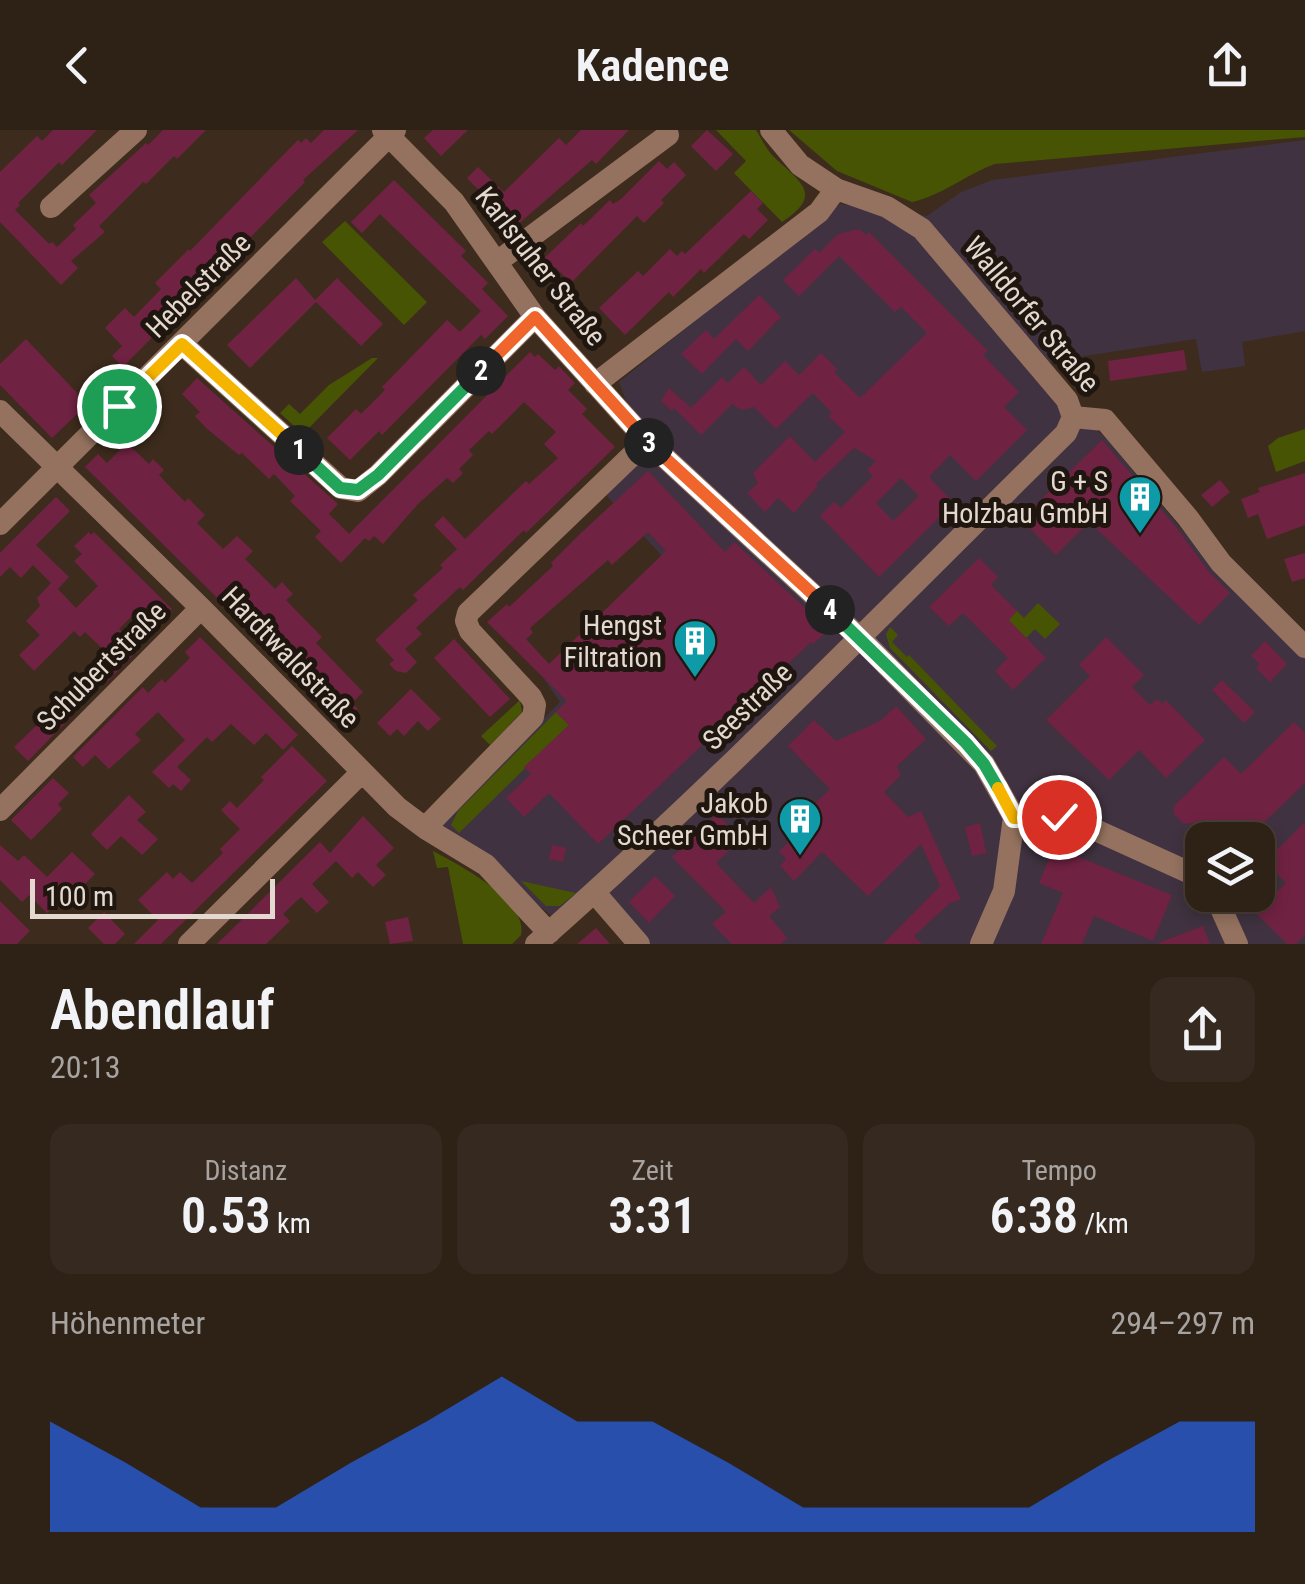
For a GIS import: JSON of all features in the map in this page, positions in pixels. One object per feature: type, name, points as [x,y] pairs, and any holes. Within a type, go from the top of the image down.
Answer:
[{"type":"street","points":[[51,207],[136,130]]},
{"type":"street","name":"Walldorfer Straße","points":[[771,130],[800,165],[836,189],[888,207],[922,229],[1067,400],[1073,416],[1105,420],[1222,563],[1305,647]]},
{"type":"street","name":"Karlsruher Straße","points":[[389,132],[454,202],[535,317],[646,440],[860,638],[984,764],[1014,818]]},
{"type":"street","name":"Hebelstraße","points":[[0,524],[389,132]]},
{"type":"street","points":[[497,262],[668,135]]},
{"type":"street","points":[[595,384],[819,212],[836,189]]},
{"type":"street","points":[[182,344],[340,488],[358,490],[378,475],[535,317]]},
{"type":"street","name":"Hardtwaldstraße","points":[[0,411],[397,807],[486,866],[543,938]]},
{"type":"street","name":"Seestraße","points":[[543,938],[595,893],[860,638],[1066,433],[1073,416]]},
{"type":"street","points":[[424,828],[534,717],[536,705],[531,697],[470,631],[468,613],[646,440]]},
{"type":"street","name":"Schubertstraße","points":[[0,810],[201,608]]},
{"type":"street","points":[[188,944],[362,772]]},
{"type":"street","points":[[982,944],[1004,891],[1014,818],[1045,816],[1080,823],[1185,871]]},
{"type":"street","points":[[595,893],[639,944]]},
{"type":"street","points":[[1223,912],[1237,944]]},
{"type":"shaded area","points":[[1305,140],[1305,331],[1242,342],[1245,366],[1202,372],[1196,339],[1052,361],[1032,376],[1105,437],[1182,530],[1305,649],[1305,944],[650,944],[593,884],[557,920],[439,825],[560,702],[540,673],[662,556],[606,495],[646,454],[619,382],[840,204],[927,216],[961,192],[992,180]]},
{"type":"green space","points":[[716,130],[756,130],[771,154],[804,189],[802,204],[795,212],[782,222],[734,173],[746,161]]},
{"type":"green space","points":[[789,130],[1305,130],[1305,137],[995,164],[912,202],[837,171]]},
{"type":"green space","points":[[345,221],[427,302],[404,325],[322,242]]},
{"type":"green space","points":[[378,358],[303,434],[280,413],[289,404],[300,414],[329,385]]},
{"type":"green space","points":[[1305,429],[1305,461],[1276,472],[1268,446],[1278,438]]},
{"type":"green space","points":[[1038,603],[1060,624],[1045,639],[1035,629],[1026,638],[1008,620],[1017,611],[1024,618]]},
{"type":"green space","points":[[890,627],[898,635],[892,642],[997,746],[991,751],[890,648],[886,634]]},
{"type":"green space","points":[[520,700],[522,712],[490,745],[481,736]]},
{"type":"green space","points":[[556,712],[569,725],[459,833],[451,825],[458,811]]},
{"type":"green space","points":[[433,851],[489,885],[514,909],[521,935],[512,944],[463,944],[448,867],[437,868]]},
{"type":"green space","points":[[521,881],[576,893],[560,906],[546,906]]},
{"type":"building","points":[[53,130],[97,130],[62,165],[59,162],[15,210],[49,244],[57,247],[96,203],[89,195],[146,143],[163,130],[206,130],[177,159],[174,156],[146,184],[143,182],[99,226],[105,232],[71,261],[78,268],[61,285],[0,222],[0,172],[37,136],[42,141]]},
{"type":"building","points":[[324,130],[358,130],[303,180],[123,367],[112,356],[122,346],[105,328],[125,308],[134,317],[161,289],[155,283],[298,140],[301,143],[306,138],[311,143]]},
{"type":"building","points":[[433,130],[468,130],[441,156],[424,138]]},
{"type":"building","points":[[581,130],[629,130],[596,164],[592,160],[515,227],[467,178],[478,167],[504,192],[559,138],[566,145]]},
{"type":"building","points":[[707,130],[733,154],[716,171],[691,146]]},
{"type":"building","points":[[659,161],[667,169],[674,162],[686,175],[661,200],[664,203],[644,223],[637,216],[571,283],[556,268],[545,278],[535,267],[610,200],[613,204],[621,199]]},
{"type":"building","points":[[394,180],[466,251],[461,256],[488,283],[482,289],[508,316],[485,339],[481,335],[382,435],[379,431],[350,460],[327,438],[356,409],[361,414],[447,320],[460,332],[481,311],[380,214],[362,233],[351,222]]},
{"type":"building","points":[[751,191],[763,203],[757,209],[768,220],[749,239],[744,234],[673,297],[669,292],[625,335],[599,308],[638,271],[643,276],[670,249],[677,256],[682,251],[685,254]]},
{"type":"building","points":[[859,229],[866,235],[869,232],[988,351],[983,355],[1019,392],[1004,407],[1027,430],[976,481],[950,455],[929,477],[954,503],[879,577],[820,516],[834,502],[841,508],[873,476],[867,470],[876,461],[854,448],[816,484],[794,513],[778,498],[765,512],[747,493],[758,483],[753,473],[790,436],[815,462],[845,432],[813,393],[776,429],[754,407],[741,410],[732,404],[701,435],[674,408],[672,411],[661,401],[669,388],[691,408],[722,377],[728,383],[744,367],[761,385],[785,361],[799,375],[821,353],[860,398],[927,333],[901,307],[895,312],[839,256],[799,296],[783,280],[815,249],[819,253],[838,234]],"holes":[[[901,478],[919,496],[893,521],[876,503]]]},
{"type":"building","points":[[296,278],[315,300],[337,278],[383,324],[361,346],[316,302],[250,368],[227,345]]},
{"type":"building","points":[[759,295],[781,317],[748,351],[736,339],[702,374],[681,354],[706,330],[714,339]]},
{"type":"building","points":[[26,339],[79,395],[82,392],[91,401],[52,438],[0,385],[0,364]]},
{"type":"building","points":[[1184,350],[1187,370],[1110,381],[1108,361]]},
{"type":"building","points":[[530,352],[535,357],[538,354],[555,370],[559,366],[575,383],[568,390],[587,409],[582,414],[615,447],[526,533],[524,530],[463,590],[460,587],[416,628],[422,634],[405,649],[417,662],[406,673],[389,664],[394,660],[375,640],[418,600],[413,595],[443,568],[440,565],[457,549],[434,525],[443,516],[465,539],[526,481],[529,484],[558,458],[544,444],[556,432],[524,402],[492,434],[489,431],[469,450],[473,455],[459,469],[463,473],[453,483],[447,478],[383,544],[374,536],[369,541],[365,538],[341,563],[315,537],[321,531],[290,501],[295,496],[274,474],[269,479],[242,453],[239,455],[206,428],[195,416],[200,412],[182,394],[197,378],[338,504],[329,514],[349,534]]},
{"type":"building","name":"G + S Holzbau GmbH","points":[[1102,440],[1230,593],[1199,625],[1089,522],[1056,555],[1021,519]]},
{"type":"building","points":[[127,443],[149,464],[153,459],[164,470],[159,475],[185,502],[188,498],[205,515],[197,523],[223,549],[237,536],[253,551],[245,559],[275,589],[282,582],[293,594],[286,600],[322,637],[316,643],[363,692],[352,703],[358,709],[346,720],[85,467],[98,454],[107,463]]},
{"type":"building","name":"Hengst Filtration","points":[[648,471],[725,552],[734,542],[829,630],[811,642],[598,844],[549,793],[524,817],[506,798],[531,774],[524,767],[569,725],[556,712],[567,701],[487,622],[553,566],[551,563]],"holes":[[[648,532],[666,551],[549,664],[526,639],[533,633],[530,628],[608,560],[612,565]]]},
{"type":"building","points":[[1305,473],[1305,525],[1267,539],[1258,514],[1248,518],[1241,499],[1260,492],[1258,488]]},
{"type":"building","points":[[1220,480],[1230,492],[1212,507],[1201,495]]},
{"type":"building","points":[[56,497],[70,511],[36,545],[69,577],[58,589],[76,608],[98,586],[74,561],[82,554],[74,546],[94,532],[172,609],[155,626],[138,610],[119,629],[139,649],[106,683],[95,672],[111,657],[85,632],[80,637],[74,631],[34,671],[19,655],[40,635],[26,621],[40,606],[37,598],[51,583],[33,565],[21,578],[10,567],[0,577],[0,553]]},
{"type":"building","points":[[1305,553],[1305,578],[1292,582],[1284,559]]},
{"type":"building","points":[[979,558],[998,577],[991,585],[1017,611],[1009,620],[1046,658],[1013,690],[995,671],[1008,658],[963,613],[949,626],[929,607]]},
{"type":"building","points":[[200,637],[298,735],[283,750],[266,733],[254,745],[231,724],[212,742],[207,737],[177,767],[191,780],[181,791],[173,784],[169,788],[152,772],[185,740],[158,712],[135,734],[141,740],[109,769],[95,755],[83,767],[73,757],[143,687],[148,693],[162,679],[165,683],[190,658],[185,652]]},
{"type":"building","points":[[1106,637],[1144,675],[1132,687],[1150,705],[1157,699],[1162,704],[1166,700],[1205,740],[1166,778],[1139,750],[1109,780],[1046,720],[1090,676],[1079,665]]},
{"type":"building","points":[[454,639],[510,699],[490,717],[434,658]]},
{"type":"building","points":[[1265,641],[1287,664],[1270,682],[1256,668],[1260,664],[1251,656]]},
{"type":"building","points":[[1222,680],[1255,712],[1244,723],[1212,690]]},
{"type":"building","points":[[411,689],[441,719],[428,731],[418,721],[404,736],[397,729],[390,736],[377,723]]},
{"type":"building","points":[[65,698],[77,711],[28,761],[14,747]]},
{"type":"building","points":[[896,706],[926,739],[897,766],[901,775],[884,792],[908,817],[921,811],[961,899],[949,904],[914,936],[922,944],[883,944],[940,886],[921,844],[868,896],[822,852],[794,881],[780,866],[786,859],[779,851],[797,834],[790,827],[830,789],[788,746],[814,720],[836,741],[880,721]]},
{"type":"building","points":[[1294,722],[1305,733],[1305,783],[1264,822],[1184,824],[1174,814],[1174,806],[1224,757],[1241,774]]},
{"type":"building","points":[[292,746],[327,781],[161,944],[134,944],[158,920],[138,900],[167,872],[173,879],[180,872],[192,883],[223,853],[220,849],[240,829],[221,810],[230,801],[237,808]]},
{"type":"building","points":[[53,778],[69,793],[58,804],[62,809],[31,840],[11,820]]},
{"type":"building","points":[[129,795],[146,812],[137,820],[158,839],[142,855],[121,836],[107,850],[91,834]]},
{"type":"building","points":[[717,814],[741,839],[716,863],[754,903],[771,887],[780,907],[769,916],[787,938],[781,944],[732,944],[712,924],[726,912],[672,857]]},
{"type":"building","points":[[363,816],[394,848],[376,865],[386,875],[373,887],[358,872],[352,878],[336,861],[312,884],[329,902],[317,913],[301,897],[283,914],[290,921],[266,944],[217,944],[320,842],[330,853]]},
{"type":"building","points":[[1305,822],[1305,935],[1296,944],[1287,944],[1255,912],[1275,912],[1275,893],[1286,883],[1275,872],[1275,852]]},
{"type":"building","points":[[980,823],[986,853],[972,856],[965,827]]},
{"type":"building","points":[[0,845],[18,861],[24,855],[47,877],[72,852],[95,874],[69,900],[64,896],[47,913],[29,895],[22,902],[0,880]]},
{"type":"building","points":[[552,845],[566,848],[563,862],[549,859]]},
{"type":"building","points":[[1054,847],[1172,895],[1153,941],[1094,916],[1082,944],[1041,944],[1063,893],[1039,883]]},
{"type":"building","points":[[655,876],[675,896],[649,923],[629,902]]},
{"type":"building","points":[[0,901],[30,931],[17,944],[0,944]]},
{"type":"building","points":[[104,912],[125,934],[115,944],[104,944],[88,928]]},
{"type":"building","points":[[408,917],[413,941],[390,944],[385,922]]},
{"type":"building","points":[[1203,926],[1210,944],[1158,943]]},
{"type":"building","points":[[596,928],[610,944],[577,944]]},
{"type":"place","name":"G + S Holzbau GmbH","points":[[1140,535]]},
{"type":"place","name":"Hengst Filtration","points":[[695,679]]},
{"type":"place","name":"Jakob Scheer GmbH","points":[[800,857]]},
{"type":"route","points":[[119,406],[182,344],[340,488],[358,490],[378,475],[535,317],[646,440],[860,638],[966,743],[984,764],[1014,818],[1059,817]]}]
